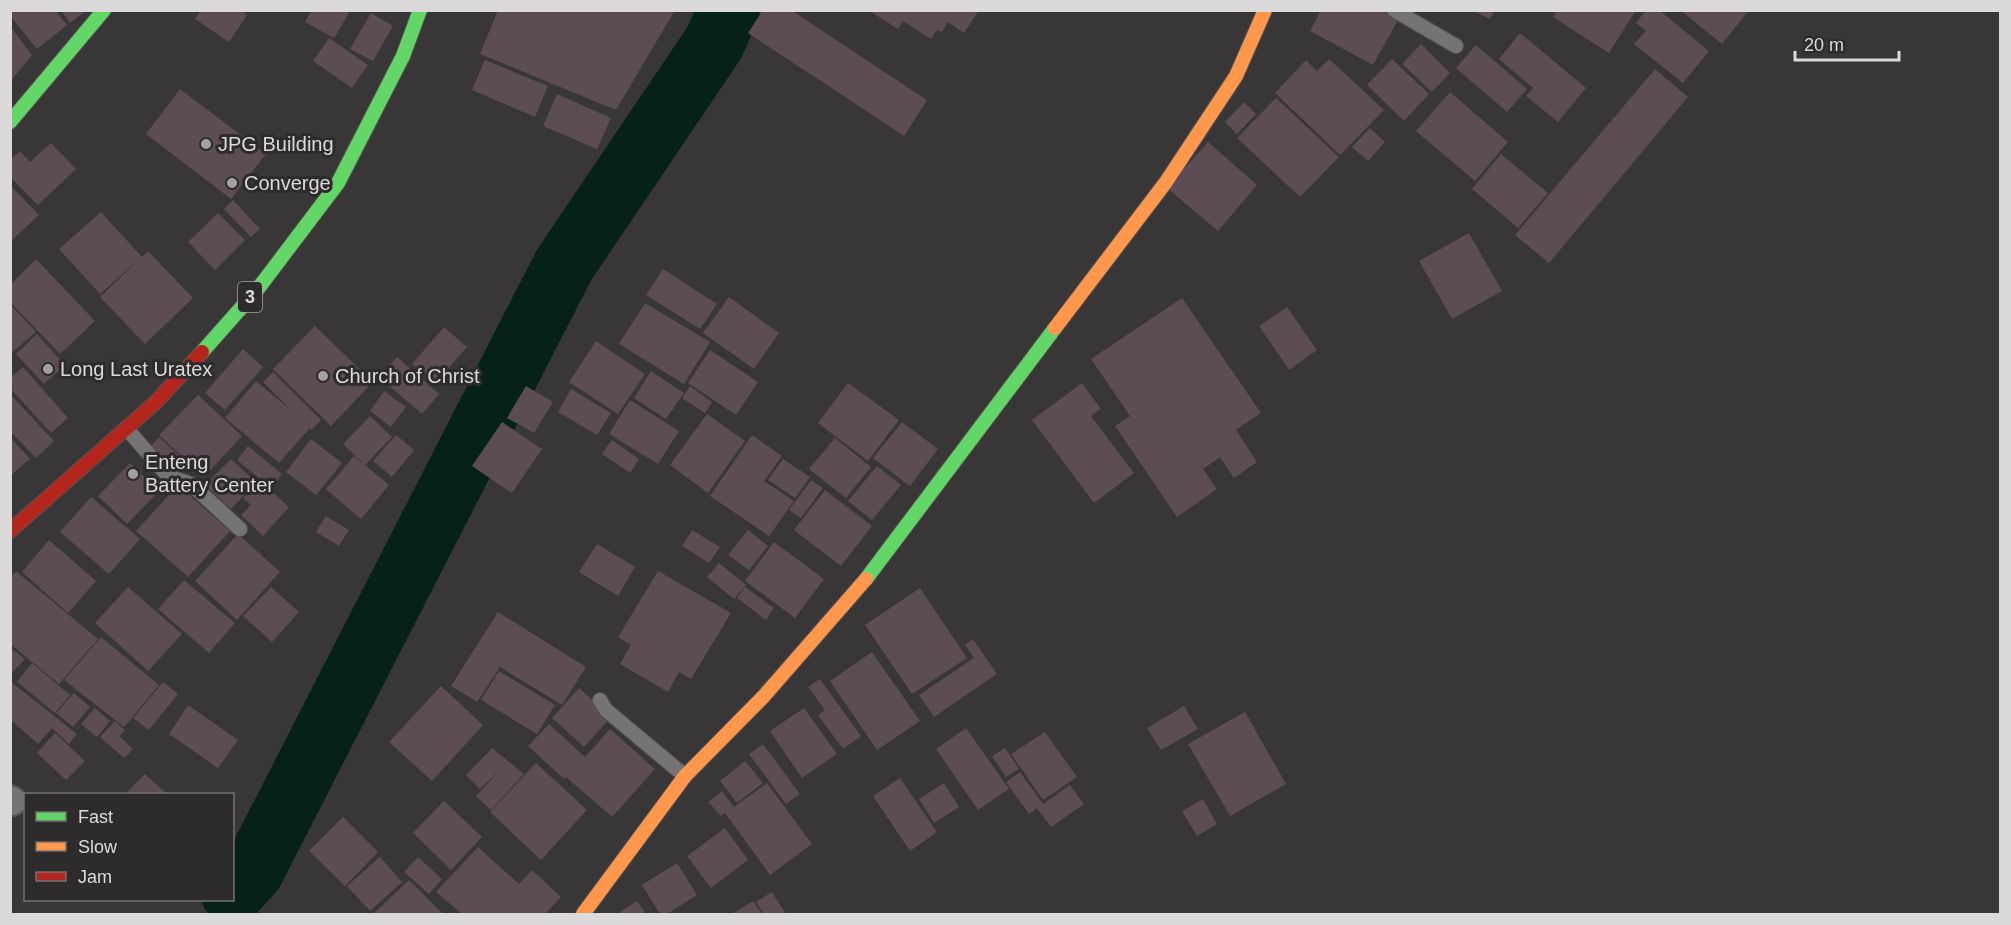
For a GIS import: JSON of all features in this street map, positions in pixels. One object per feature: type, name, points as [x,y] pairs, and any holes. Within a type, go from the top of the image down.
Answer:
[{"type":"main road","points":[[10,122],[104,10]]},
{"type":"main road","name":"3","points":[[10,531],[156,402],[257,290],[338,183],[403,56],[420,10]]},
{"type":"main road","points":[[583,915],[685,776],[764,696],[855,592],[1166,182],[1236,76],[1265,10]]},
{"type":"lane","points":[[1394,10],[1456,46]]},
{"type":"lane","points":[[126,428],[168,476],[191,484],[240,528]]},
{"type":"lane","points":[[600,700],[606,710],[685,776]]},
{"type":"building","points":[[10,10],[55,10],[67,25],[37,49],[10,16]]},
{"type":"building","points":[[61,10],[87,10],[70,23]]},
{"type":"building","points":[[201,10],[241,10],[247,15],[229,42],[195,19]]},
{"type":"building","points":[[312,10],[344,10],[349,13],[334,38],[305,22]]},
{"type":"building","points":[[498,10],[675,10],[616,110],[480,54]]},
{"type":"building","points":[[763,10],[791,10],[927,100],[904,136],[748,33]]},
{"type":"building","points":[[868,10],[979,10],[964,33],[948,22],[942,32],[937,30],[931,39],[903,21],[898,29]]},
{"type":"building","points":[[1321,10],[1381,10],[1398,20],[1373,65],[1310,31]]},
{"type":"building","points":[[1472,10],[1495,10],[1490,19]]},
{"type":"building","points":[[1557,10],[1636,10],[1609,53],[1553,17]]},
{"type":"building","points":[[1646,10],[1659,10],[1709,51],[1683,83],[1634,44],[1646,31],[1636,23]]},
{"type":"building","points":[[1680,10],[1749,10],[1722,44]]},
{"type":"building","points":[[371,13],[393,26],[373,61],[350,49]]},
{"type":"building","points":[[10,26],[32,55],[10,82]]},
{"type":"building","points":[[1520,33],[1586,88],[1558,122],[1526,96],[1533,88],[1499,59]]},
{"type":"building","points":[[329,38],[368,65],[352,88],[313,61]]},
{"type":"building","points":[[1421,44],[1450,73],[1432,92],[1402,64]]},
{"type":"building","points":[[1476,45],[1527,89],[1507,112],[1456,68]]},
{"type":"building","points":[[1329,59],[1384,110],[1340,155],[1275,93],[1306,60],[1317,71]]},
{"type":"building","points":[[1392,59],[1429,94],[1404,121],[1367,85]]},
{"type":"building","points":[[485,60],[548,86],[535,117],[472,90]]},
{"type":"building","points":[[1655,69],[1688,97],[1549,263],[1515,235]]},
{"type":"building","name":"JPG Building","points":[[180,89],[266,154],[231,199],[146,134]]},
{"type":"building","points":[[1450,92],[1508,142],[1475,181],[1416,131]]},
{"type":"building","points":[[557,94],[611,118],[597,149],[543,126]]},
{"type":"building","points":[[1276,98],[1339,157],[1300,197],[1237,138]]},
{"type":"building","points":[[1244,102],[1256,114],[1237,134],[1225,122]]},
{"type":"building","points":[[1370,128],[1385,142],[1368,161],[1352,147]]},
{"type":"building","points":[[1208,142],[1257,185],[1218,231],[1167,188]]},
{"type":"building","points":[[51,143],[76,169],[38,205],[10,177],[10,160],[20,151],[30,162]]},
{"type":"building","points":[[1501,154],[1548,193],[1518,228],[1472,189]]},
{"type":"building","points":[[10,185],[39,215],[10,242]]},
{"type":"building","points":[[233,200],[260,229],[251,237],[224,209]]},
{"type":"building","points":[[101,212],[142,257],[100,294],[59,249]]},
{"type":"building","points":[[218,213],[245,240],[215,270],[188,242]]},
{"type":"building","points":[[1469,233],[1502,291],[1452,319],[1419,261]]},
{"type":"building","points":[[148,251],[193,298],[145,344],[100,297]]},
{"type":"building","points":[[36,259],[95,321],[60,354],[10,302],[10,285]]},
{"type":"building","points":[[663,269],[717,304],[700,329],[646,295]]},
{"type":"building","points":[[729,297],[779,333],[754,369],[703,333]]},
{"type":"building","points":[[1182,298],[1261,413],[1236,430],[1257,462],[1234,478],[1220,457],[1203,469],[1217,489],[1177,517],[1115,426],[1130,416],[1091,359]]},
{"type":"building","points":[[645,303],[710,342],[684,384],[619,344]]},
{"type":"building","points":[[10,304],[36,332],[10,354]]},
{"type":"building","points":[[1287,307],[1317,350],[1289,370],[1259,326]]},
{"type":"building","name":"Church of Christ","points":[[315,326],[373,382],[331,426],[273,369]]},
{"type":"building","points":[[444,327],[467,347],[435,383],[412,364]]},
{"type":"building","points":[[37,334],[65,365],[44,384],[16,354]]},
{"type":"building","points":[[596,341],[645,374],[618,414],[569,382]]},
{"type":"building","points":[[243,349],[263,367],[225,410],[205,393]]},
{"type":"building","points":[[710,350],[758,382],[736,415],[688,383]]},
{"type":"building","points":[[397,357],[439,394],[422,414],[379,377]]},
{"type":"building","points":[[23,367],[68,418],[51,433],[10,388],[10,378]]},
{"type":"building","points":[[651,371],[684,393],[666,419],[634,398]]},
{"type":"building","points":[[273,372],[321,420],[311,430],[310,428],[279,463],[225,418],[256,381],[292,411],[263,382]]},
{"type":"building","points":[[848,383],[899,420],[868,461],[818,423]]},
{"type":"building","points":[[1082,383],[1101,409],[1091,416],[1134,473],[1094,503],[1032,420]]},
{"type":"building","points":[[526,386],[553,402],[534,433],[507,418]]},
{"type":"building","points":[[690,386],[712,402],[705,413],[682,398]]},
{"type":"building","points":[[571,389],[611,413],[597,435],[558,412]]},
{"type":"building","points":[[384,391],[406,407],[391,427],[370,411]]},
{"type":"building","points":[[10,394],[54,441],[36,458],[10,431]]},
{"type":"building","points":[[198,395],[242,436],[204,477],[159,435]]},
{"type":"building","points":[[630,400],[679,431],[658,464],[609,434]]},
{"type":"building","points":[[707,414],[745,441],[708,493],[670,465]]},
{"type":"building","points":[[370,416],[392,437],[365,465],[343,444]]},
{"type":"building","points":[[502,422],[542,449],[512,493],[472,466]]},
{"type":"building","points":[[902,422],[938,449],[910,486],[873,458]]},
{"type":"building","points":[[396,435],[414,450],[392,477],[373,461]]},
{"type":"building","points":[[752,435],[782,456],[764,481],[794,501],[769,536],[710,496]]},
{"type":"building","points":[[10,437],[30,459],[10,476]]},
{"type":"building","points":[[159,437],[182,458],[172,468],[150,447]]},
{"type":"building","points":[[835,438],[871,467],[846,498],[809,469]]},
{"type":"building","points":[[311,439],[342,463],[316,495],[286,472]]},
{"type":"building","points":[[612,440],[639,459],[630,473],[602,454]]},
{"type":"building","points":[[248,446],[282,474],[271,488],[237,460]]},
{"type":"building","points":[[354,456],[389,485],[361,519],[326,489]]},
{"type":"building","points":[[231,459],[256,482],[231,509],[205,485]]},
{"type":"building","points":[[783,459],[810,477],[795,498],[768,480]]},
{"type":"building","points":[[130,463],[159,491],[127,524],[98,496]]},
{"type":"building","points":[[877,466],[901,485],[872,520],[848,501]]},
{"type":"building","points":[[811,480],[823,488],[801,518],[789,510]]},
{"type":"building","points":[[258,482],[289,507],[263,536],[241,515],[251,505],[243,498]]},
{"type":"building","points":[[178,485],[230,531],[188,577],[136,531]]},
{"type":"building","points":[[825,490],[872,526],[841,566],[794,530]]},
{"type":"building","points":[[91,497],[140,539],[109,574],[60,532]]},
{"type":"building","points":[[326,516],[349,530],[339,546],[316,532]]},
{"type":"building","points":[[692,530],[720,547],[709,563],[682,546]]},
{"type":"building","points":[[748,530],[768,546],[749,570],[728,555]]},
{"type":"building","points":[[238,534],[280,572],[237,620],[195,581]]},
{"type":"building","points":[[49,540],[96,581],[68,613],[22,572]]},
{"type":"building","points":[[774,542],[824,579],[795,618],[745,581]]},
{"type":"building","points":[[597,544],[635,567],[618,596],[579,572]]},
{"type":"building","points":[[719,563],[746,585],[734,599],[707,577]]},
{"type":"building","points":[[16,571],[98,639],[59,684],[10,644],[10,578]]},
{"type":"building","points":[[658,571],[731,613],[691,679],[679,672],[668,692],[620,664],[631,645],[618,637]]},
{"type":"building","points":[[184,580],[235,623],[209,653],[158,609]]},
{"type":"building","points":[[128,587],[182,634],[148,671],[95,623]]},
{"type":"building","points":[[271,587],[299,612],[272,642],[243,616]]},
{"type":"building","points":[[745,587],[774,608],[766,620],[737,598]]},
{"type":"building","points":[[920,588],[967,658],[912,694],[865,625]]},
{"type":"building","points":[[498,612],[586,667],[562,705],[500,667],[477,702],[451,686]]},
{"type":"building","points":[[101,637],[159,685],[124,727],[64,680]]},
{"type":"building","points":[[973,639],[997,674],[934,717],[919,695],[974,658],[965,645]]},
{"type":"building","points":[[10,647],[25,659],[10,675]]},
{"type":"building","points":[[872,652],[920,721],[877,750],[830,681]]},
{"type":"building","points":[[32,663],[70,695],[55,713],[17,682]]},
{"type":"building","points":[[499,671],[555,705],[537,734],[481,700]]},
{"type":"building","points":[[820,679],[861,736],[843,749],[818,715],[825,710],[808,687]]},
{"type":"building","points":[[10,681],[77,734],[69,744],[52,728],[38,744],[13,722],[10,724]]},
{"type":"building","points":[[163,682],[178,694],[149,730],[133,718]]},
{"type":"building","points":[[441,686],[483,725],[432,781],[389,742]]},
{"type":"building","points":[[579,688],[611,717],[584,747],[552,718]]},
{"type":"building","points":[[74,693],[90,707],[73,727],[56,713]]},
{"type":"building","points":[[188,705],[238,740],[218,768],[169,734]]},
{"type":"building","points":[[1184,706],[1198,729],[1161,750],[1147,728]]},
{"type":"building","points":[[95,708],[110,721],[97,737],[81,724]]},
{"type":"building","points":[[804,708],[837,754],[802,778],[770,731]]},
{"type":"building","points":[[1245,712],[1286,784],[1230,816],[1188,744]]},
{"type":"building","points":[[115,721],[125,730],[119,736],[133,749],[124,758],[100,737]]},
{"type":"building","points":[[549,724],[585,757],[610,729],[655,769],[612,817],[566,777],[564,779],[528,746]]},
{"type":"building","points":[[966,728],[1009,789],[978,810],[936,749]]},
{"type":"building","points":[[1045,732],[1077,777],[1043,800],[1011,754]]},
{"type":"building","points":[[55,733],[85,761],[66,780],[37,753]]},
{"type":"building","points":[[763,744],[800,794],[786,804],[749,754]]},
{"type":"building","points":[[492,748],[524,774],[491,810],[476,796],[500,770],[480,789],[466,775]]},
{"type":"building","points":[[1005,748],[1019,769],[1006,777],[992,756]]},
{"type":"building","points":[[745,761],[763,783],[737,803],[720,781]]},
{"type":"building","points":[[536,763],[587,810],[541,860],[490,812]]},
{"type":"building","points":[[1020,772],[1043,804],[1070,785],[1084,804],[1051,827],[1037,808],[1029,814],[1006,782]]},
{"type":"building","points":[[145,774],[166,793],[130,793],[128,791]]},
{"type":"building","points":[[900,778],[937,832],[910,851],[873,796]]},
{"type":"building","points":[[767,783],[812,844],[770,875],[725,813],[721,816],[708,802],[722,791],[734,807]]},
{"type":"building","points":[[944,783],[959,807],[934,823],[919,799]]},
{"type":"building","points":[[1203,799],[1217,824],[1197,836],[1182,811]]},
{"type":"building","points":[[444,801],[482,837],[451,870],[413,833]]},
{"type":"building","points":[[343,817],[378,852],[345,886],[309,851]]},
{"type":"building","points":[[725,828],[748,860],[711,888],[687,856]]},
{"type":"building","points":[[478,847],[519,884],[532,870],[561,897],[545,914],[462,914],[436,892]]},
{"type":"building","points":[[380,857],[402,882],[370,911],[347,886]]},
{"type":"building","points":[[418,857],[442,879],[429,894],[404,872]]},
{"type":"building","points":[[677,863],[697,895],[667,914],[660,914],[642,885]]},
{"type":"building","points":[[409,880],[443,914],[373,914]]},
{"type":"building","points":[[772,892],[786,914],[764,914],[756,902]]},
{"type":"building","points":[[637,901],[646,914],[617,914]]},
{"type":"building","points":[[753,901],[762,914],[732,914]]},
{"type":"waterway","points":[[234,892],[253,871],[564,265],[714,43],[729,10]]},
{"type":"traffic: fast","points":[[10,122],[104,10]]},
{"type":"traffic: fast","points":[[202,352],[257,290],[338,183],[403,56],[420,10]]},
{"type":"traffic: fast","points":[[866,579],[1055,328]]},
{"type":"traffic: slow","points":[[1055,328],[1166,182],[1236,76],[1265,10]]},
{"type":"traffic: slow","points":[[583,914],[685,776],[764,696],[866,579]]},
{"type":"traffic: jam","points":[[10,531],[156,402],[202,352]]},
{"type":"place","name":"JPG Building","points":[[206,144]]},
{"type":"place","name":"Converge","points":[[232,183]]},
{"type":"place","name":"Long Last Uratex","points":[[48,369]]},
{"type":"place","name":"Church of Christ","points":[[323,376]]},
{"type":"place","name":"Enteng Battery Center","points":[[133,474]]}]
